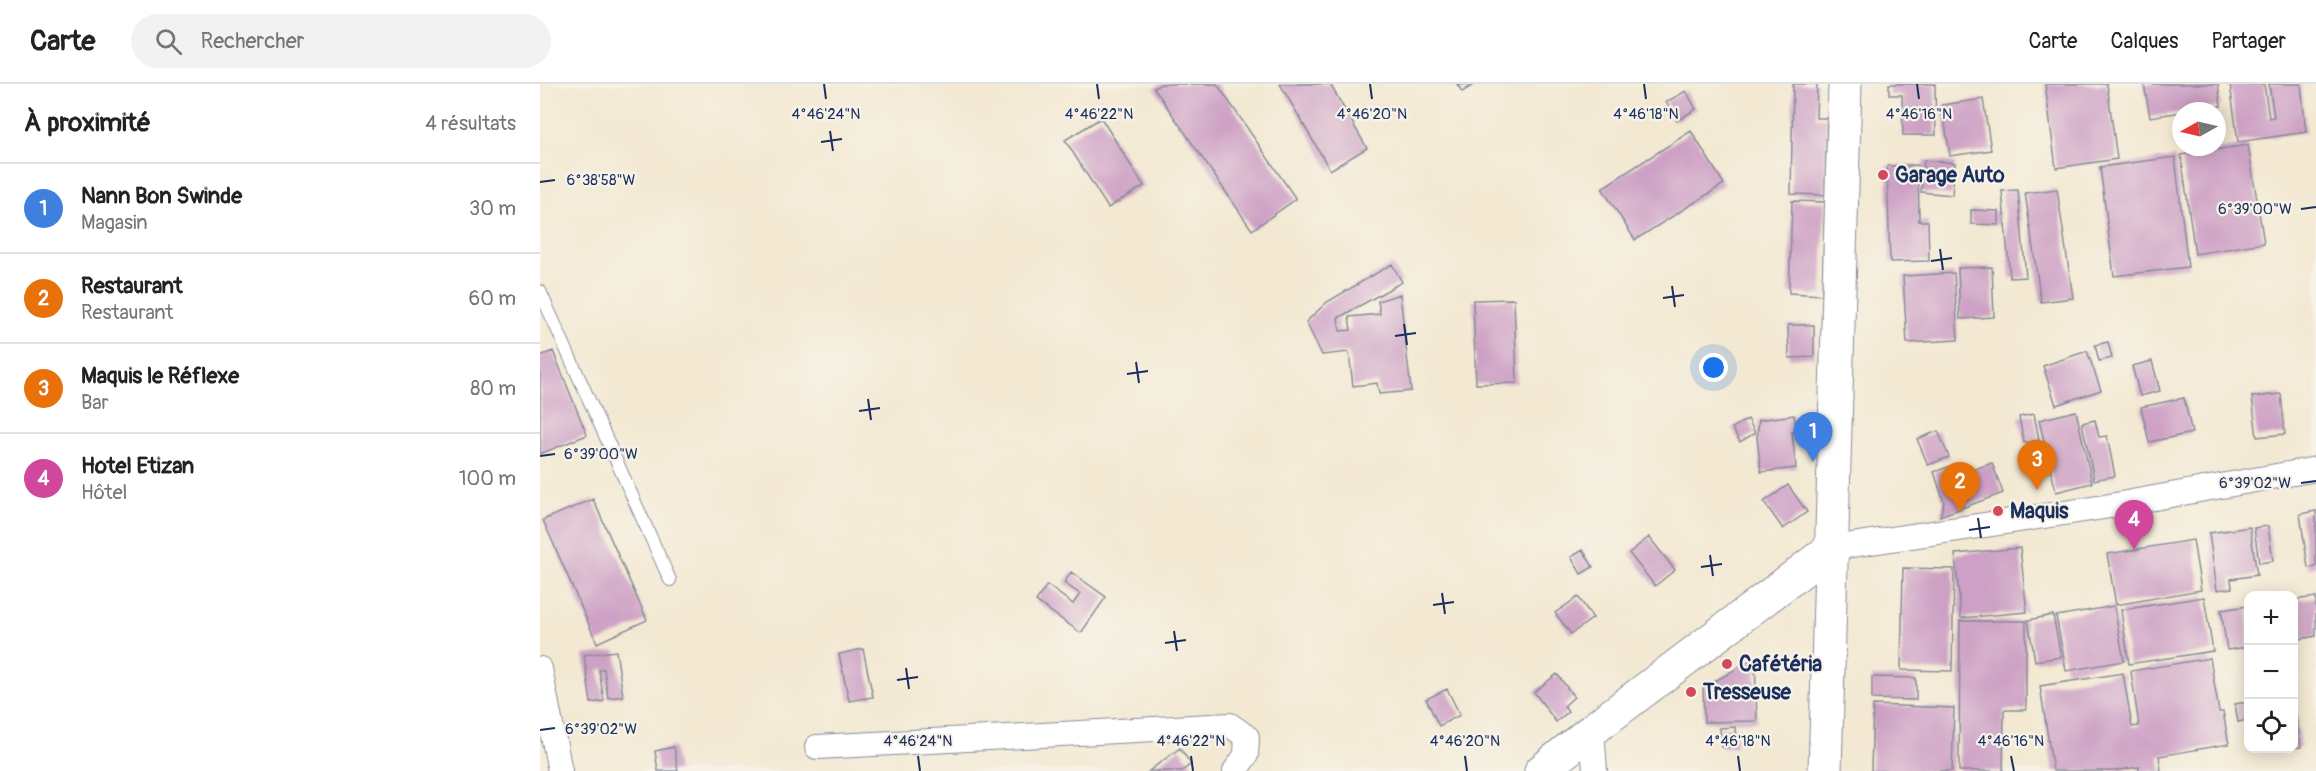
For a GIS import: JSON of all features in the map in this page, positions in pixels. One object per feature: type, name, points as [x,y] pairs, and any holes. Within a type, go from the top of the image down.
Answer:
[{"type":"street","points":[[1825,771],[1845,84]]},
{"type":"street","points":[[1541,771],[1832,548],[2104,507],[2316,469]]},
{"type":"street","points":[[540,669],[560,771]]},
{"type":"street","points":[[817,747],[1230,725],[1247,737],[1246,755],[1235,771]]},
{"type":"street","points":[[1592,730],[1595,771]]},
{"type":"lane","points":[[540,291],[670,580]]},
{"type":"building","points":[[1161,84],[1217,84],[1296,199],[1252,230],[1154,88]]},
{"type":"building","points":[[1280,84],[1330,84],[1367,148],[1330,170]]},
{"type":"building","points":[[1457,84],[1475,84],[1462,92]]},
{"type":"building","points":[[1793,84],[1817,84],[1816,118],[1827,118],[1825,195],[1791,194]]},
{"type":"building","points":[[1889,84],[1935,84],[1936,135],[1903,135],[1902,95],[1889,95]]},
{"type":"building","points":[[2045,84],[2107,84],[2117,159],[2056,168]]},
{"type":"building","points":[[2144,84],[2218,84],[2220,102],[2172,102],[2172,114],[2150,117]]},
{"type":"building","points":[[2230,84],[2264,84],[2269,118],[2274,117],[2269,84],[2301,84],[2306,132],[2238,142]]},
{"type":"building","points":[[1686,91],[1696,109],[1677,121],[1666,102]]},
{"type":"building","points":[[1983,99],[1991,150],[1950,156],[1942,105]]},
{"type":"building","points":[[1101,118],[1144,186],[1108,208],[1065,140]]},
{"type":"building","points":[[1691,131],[1724,184],[1635,240],[1602,188]]},
{"type":"building","points":[[2248,145],[2264,243],[2195,254],[2181,156],[2226,156],[2226,148]]},
{"type":"building","points":[[2175,157],[2188,267],[2114,276],[2100,167]]},
{"type":"building","points":[[1924,160],[1955,163],[1952,195],[1921,192]]},
{"type":"building","points":[[1918,165],[1919,221],[1928,221],[1929,261],[1890,262],[1887,166]]},
{"type":"building","points":[[2057,189],[2073,298],[2041,302],[2025,193]]},
{"type":"building","points":[[2018,190],[2026,277],[2010,278],[2002,191]]},
{"type":"building","points":[[1792,201],[1825,202],[1822,295],[1789,293]]},
{"type":"building","points":[[1971,210],[1999,211],[1999,225],[1971,224]]},
{"type":"building","points":[[1392,264],[1402,282],[1338,318],[1340,331],[1351,330],[1349,317],[1380,314],[1378,301],[1400,294],[1411,391],[1379,394],[1377,383],[1353,386],[1349,352],[1322,355],[1306,322],[1327,302]]},
{"type":"building","points":[[1992,267],[1994,317],[1960,319],[1958,268]]},
{"type":"building","points":[[1954,273],[1958,340],[1907,343],[1903,276]]},
{"type":"building","points":[[1514,299],[1517,383],[1476,384],[1473,300]]},
{"type":"building","points":[[1788,325],[1814,325],[1814,357],[1789,358]]},
{"type":"building","points":[[2108,342],[2112,358],[2099,361],[2095,345]]},
{"type":"building","points":[[553,351],[587,435],[540,454],[540,356]]},
{"type":"building","points":[[2087,351],[2101,390],[2056,405],[2043,366]]},
{"type":"building","points":[[2152,361],[2160,391],[2140,396],[2132,366]]},
{"type":"building","points":[[2281,394],[2285,434],[2257,437],[2252,397]]},
{"type":"building","points":[[2184,398],[2192,433],[2149,442],[2141,407]]},
{"type":"building","points":[[2076,411],[2092,483],[2056,492],[2039,420]]},
{"type":"building","points":[[2034,414],[2039,440],[2024,443],[2019,417]]},
{"type":"building","points":[[1794,415],[1797,432],[1792,432],[1796,468],[1761,472],[1757,437],[1759,420]]},
{"type":"building","points":[[1748,419],[1755,433],[1740,442],[1732,428]]},
{"type":"building","points":[[2095,420],[2099,437],[2107,436],[2115,476],[2094,480],[2082,423]]},
{"type":"building","points":[[1938,431],[1949,457],[1928,465],[1917,439]]},
{"type":"building","points":[[2039,446],[2045,463],[2029,468],[2024,451]]},
{"type":"building","points":[[1992,463],[2003,493],[1940,516],[1944,502],[1934,472],[1951,466],[1955,476]]},
{"type":"building","points":[[1788,485],[1807,512],[1783,529],[1764,502]]},
{"type":"building","points":[[593,499],[647,620],[597,643],[543,520]]},
{"type":"building","points":[[2316,511],[2316,567],[2308,568],[2300,514]]},
{"type":"building","points":[[2268,526],[2273,561],[2259,563],[2254,528]]},
{"type":"building","points":[[2250,527],[2257,575],[2231,579],[2232,588],[2217,590],[2209,533]]},
{"type":"building","points":[[1649,537],[1675,570],[1655,586],[1629,553]]},
{"type":"building","points":[[2193,540],[2201,590],[2116,605],[2107,554]]},
{"type":"building","points":[[2020,548],[2027,612],[1961,618],[1955,554]]},
{"type":"building","points":[[1583,550],[1593,567],[1581,574],[1571,557]]},
{"type":"building","points":[[1903,568],[1954,569],[1952,671],[1901,670]]},
{"type":"building","points":[[1071,572],[1106,597],[1081,633],[1036,601],[1047,585],[1073,604],[1080,594],[1064,583]]},
{"type":"building","points":[[1578,597],[1593,618],[1571,634],[1555,613]]},
{"type":"building","points":[[2204,597],[2213,651],[2129,664],[2121,610]]},
{"type":"building","points":[[2316,597],[2316,636],[2298,639],[2298,599]]},
{"type":"building","points":[[2114,606],[2124,661],[2066,671],[2056,616]]},
{"type":"building","points":[[2244,607],[2244,648],[2227,650],[2221,610]]},
{"type":"building","points":[[2053,615],[2061,657],[2035,661],[2028,620]]},
{"type":"building","points":[[1960,621],[2026,621],[2026,710],[2004,710],[2003,771],[1959,771]]},
{"type":"building","points":[[863,649],[873,697],[849,701],[839,654]]},
{"type":"building","points":[[616,651],[623,696],[608,698],[604,669],[599,670],[604,701],[591,703],[584,655]]},
{"type":"building","points":[[1755,658],[1757,721],[1704,722],[1703,688]]},
{"type":"building","points":[[2210,658],[2219,712],[2223,712],[2229,744],[2159,756],[2161,771],[2139,771],[2139,767],[2114,771],[2053,771],[2040,686],[2123,673],[2132,727],[2139,726],[2131,671]]},
{"type":"building","points":[[1557,674],[1574,697],[1564,706],[1568,712],[1556,722],[1534,692]]},
{"type":"building","points":[[1872,677],[1916,678],[1916,700],[1872,699]]},
{"type":"building","points":[[1447,689],[1460,715],[1439,726],[1426,699]]},
{"type":"building","points":[[2244,703],[2244,721],[2238,722],[2235,704]]},
{"type":"building","points":[[1873,705],[1954,708],[1952,771],[1871,771]]},
{"type":"building","points":[[1735,727],[1736,746],[1721,747],[1720,728]]},
{"type":"building","points":[[2298,728],[2301,747],[2298,747]]},
{"type":"building","points":[[674,747],[678,771],[658,771],[655,751]]},
{"type":"building","points":[[1180,748],[1191,764],[1182,771],[1149,771]]},
{"type":"place","name":"Garage Auto","points":[[1883,175]]},
{"type":"place","name":"Nann Bon Swinde","points":[[1813,462]]},
{"type":"place","name":"Maquis le Réflexe","points":[[2037,490]]},
{"type":"place","name":"Maquis","points":[[1998,511]]},
{"type":"place","name":"Restaurant","points":[[1960,512]]},
{"type":"place","name":"Hotel Etizan","points":[[2134,550]]},
{"type":"place","name":"Cafétéria","points":[[1727,664]]},
{"type":"place","name":"Tresseuse","points":[[1691,692]]}]
